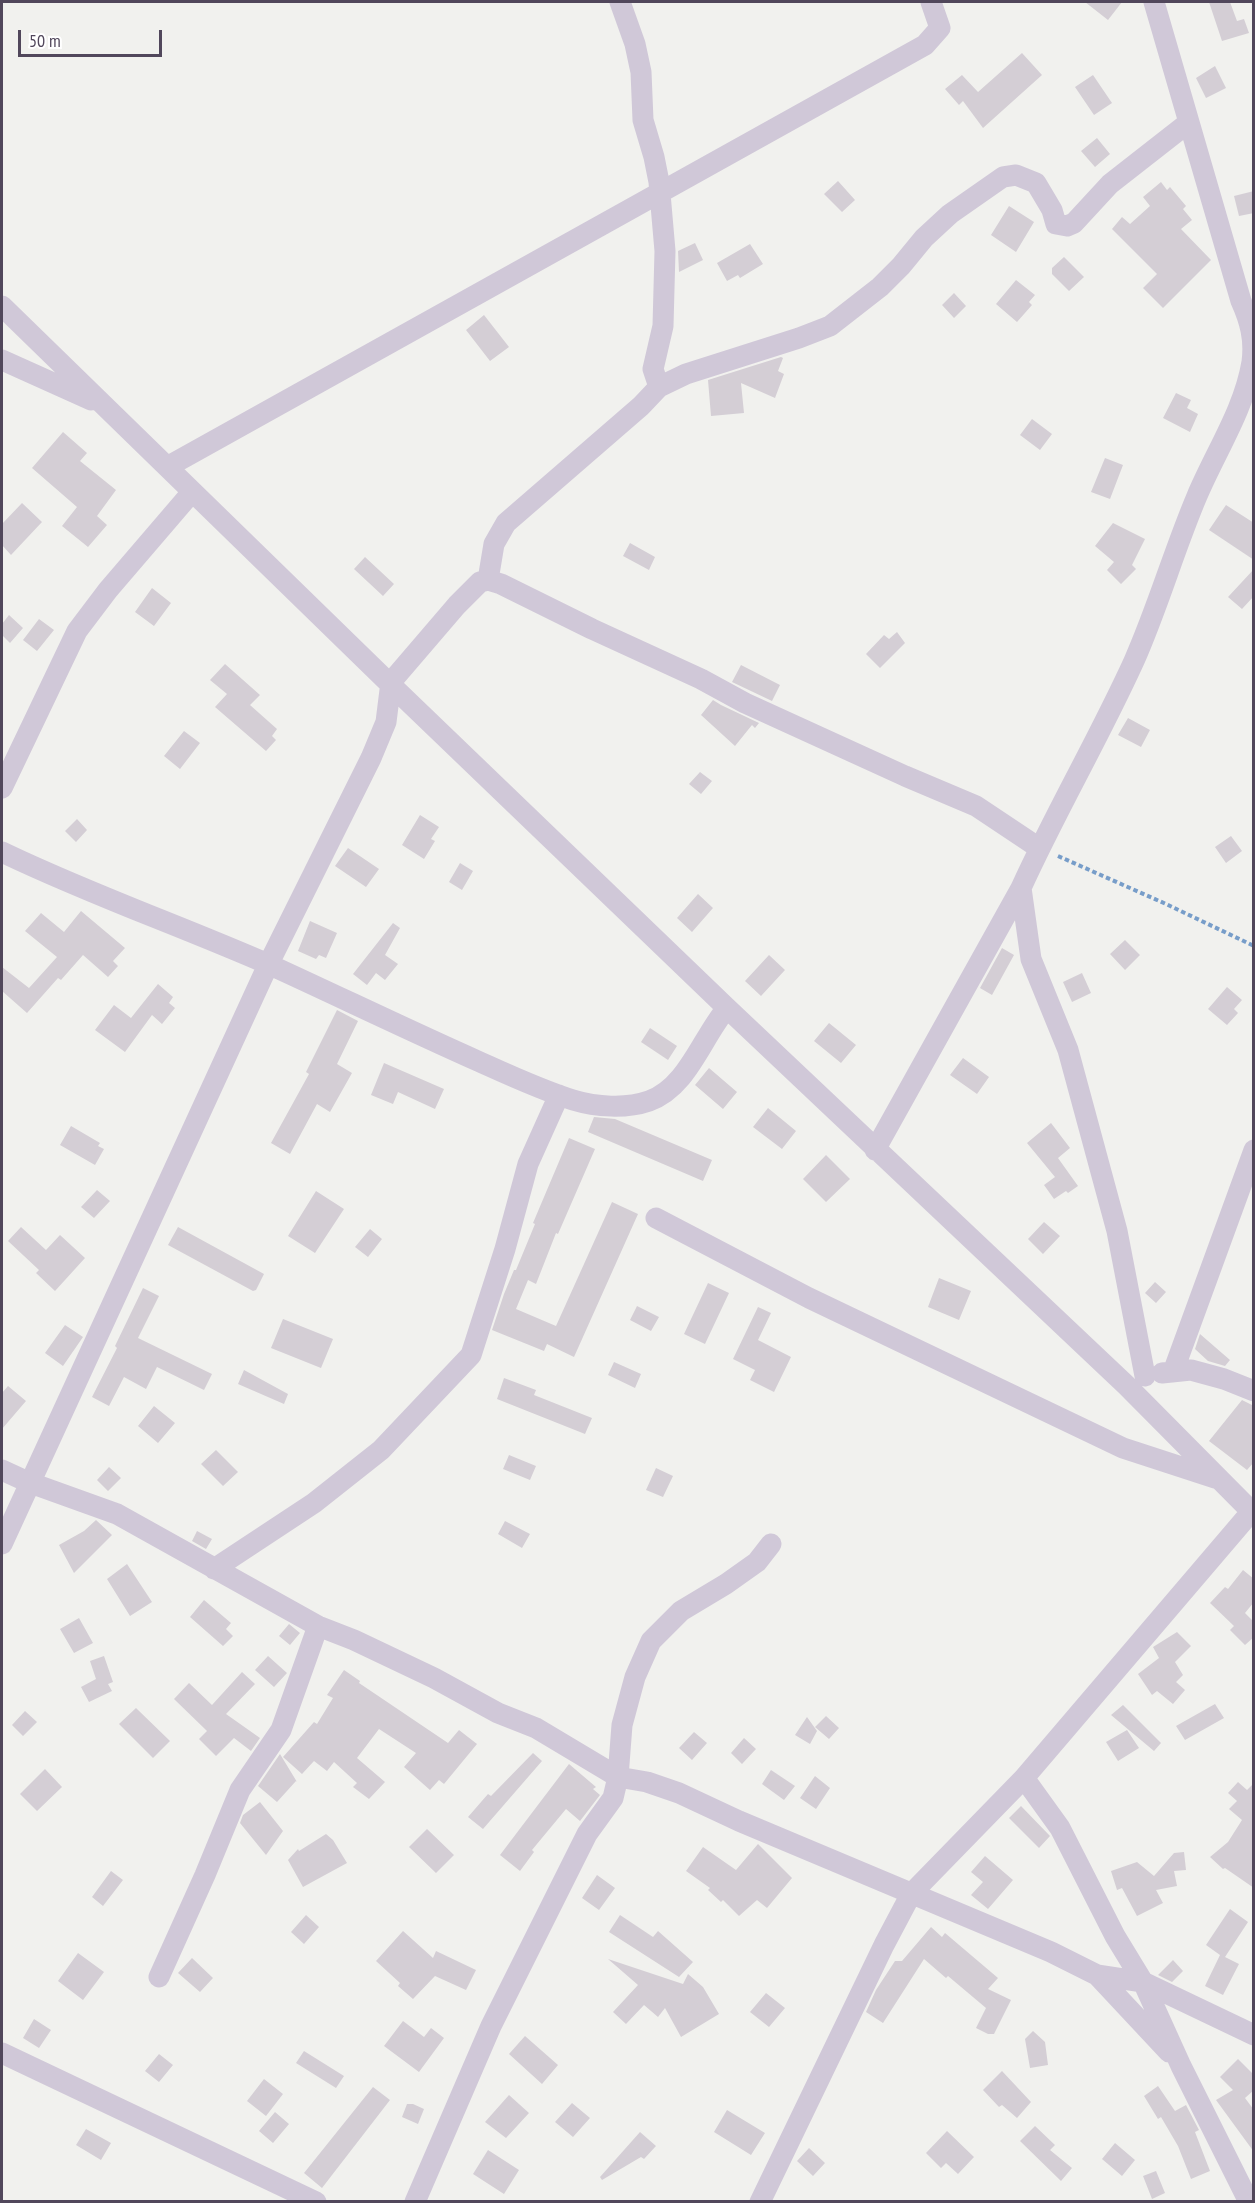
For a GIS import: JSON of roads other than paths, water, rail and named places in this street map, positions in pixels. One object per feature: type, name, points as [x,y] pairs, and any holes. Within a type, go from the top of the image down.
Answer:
[{"type":"street","points":[[620,2],[635,44],[641,72],[643,120],[654,158],[665,251],[663,326],[653,369],[659,387]]},
{"type":"street","points":[[167,467],[925,45],[940,28],[931,2]]},
{"type":"street","points":[[875,1150],[1021,888],[1135,660],[1197,495],[1231,426],[1244,393],[1252,361],[1253,323],[1241,301],[1154,2]]},
{"type":"street","points":[[488,580],[494,544],[506,523],[641,406],[659,387],[687,374],[830,326],[880,286],[901,266],[924,238],[950,214],[1003,177],[1016,175],[1036,183],[1052,210],[1056,224],[1067,226],[1074,223],[1110,184],[1188,123]]},
{"type":"street","points":[[2,306],[727,1008],[1126,1385],[1252,1513],[1024,1778],[911,1894],[760,2202]]},
{"type":"street","points":[[2,360],[104,406]]},
{"type":"street","points":[[2,788],[77,631],[108,590],[192,492]]},
{"type":"street","points":[[2,1544],[28,1482],[268,965],[371,758],[386,722],[391,682],[457,605],[480,582],[488,580],[501,584],[701,679],[745,703],[976,806],[1039,848]]},
{"type":"street","points":[[2,852],[66,883],[268,965],[450,1049],[559,1095],[590,1104],[622,1106],[650,1100],[666,1091],[680,1077],[714,1023],[727,1008]]},
{"type":"street","points":[[1021,888],[1031,959],[1068,1050],[1117,1231],[1145,1376]]},
{"type":"street","points":[[214,1569],[314,1503],[381,1450],[471,1355],[505,1249],[528,1164],[559,1095]]},
{"type":"street","points":[[1173,1372],[1254,1150]]},
{"type":"street","points":[[656,1218],[809,1298],[1123,1448],[1219,1479]]},
{"type":"street","points":[[1126,1385],[1145,1376],[1191,1370],[1224,1379],[1254,1391]]},
{"type":"street","points":[[2,1470],[28,1482],[117,1514],[318,1626],[354,1640],[434,1678],[498,1713],[536,1728],[618,1777],[647,1782],[679,1793],[739,1821],[1051,1952],[1097,1975],[1143,1982],[1254,2035]]},
{"type":"street","points":[[415,2202],[491,2026],[586,1834],[614,1798],[622,1725],[635,1677],[651,1641],[681,1611],[757,1562],[771,1544]]},
{"type":"street","points":[[159,1977],[240,1790],[282,1730],[318,1626]]},
{"type":"street","points":[[1024,1778],[1060,1828],[1115,1936],[1143,1982],[1181,2066],[1249,2202]]},
{"type":"street","points":[[1097,1975],[1181,2066]]},
{"type":"street","points":[[2,2053],[316,2202]]}]
